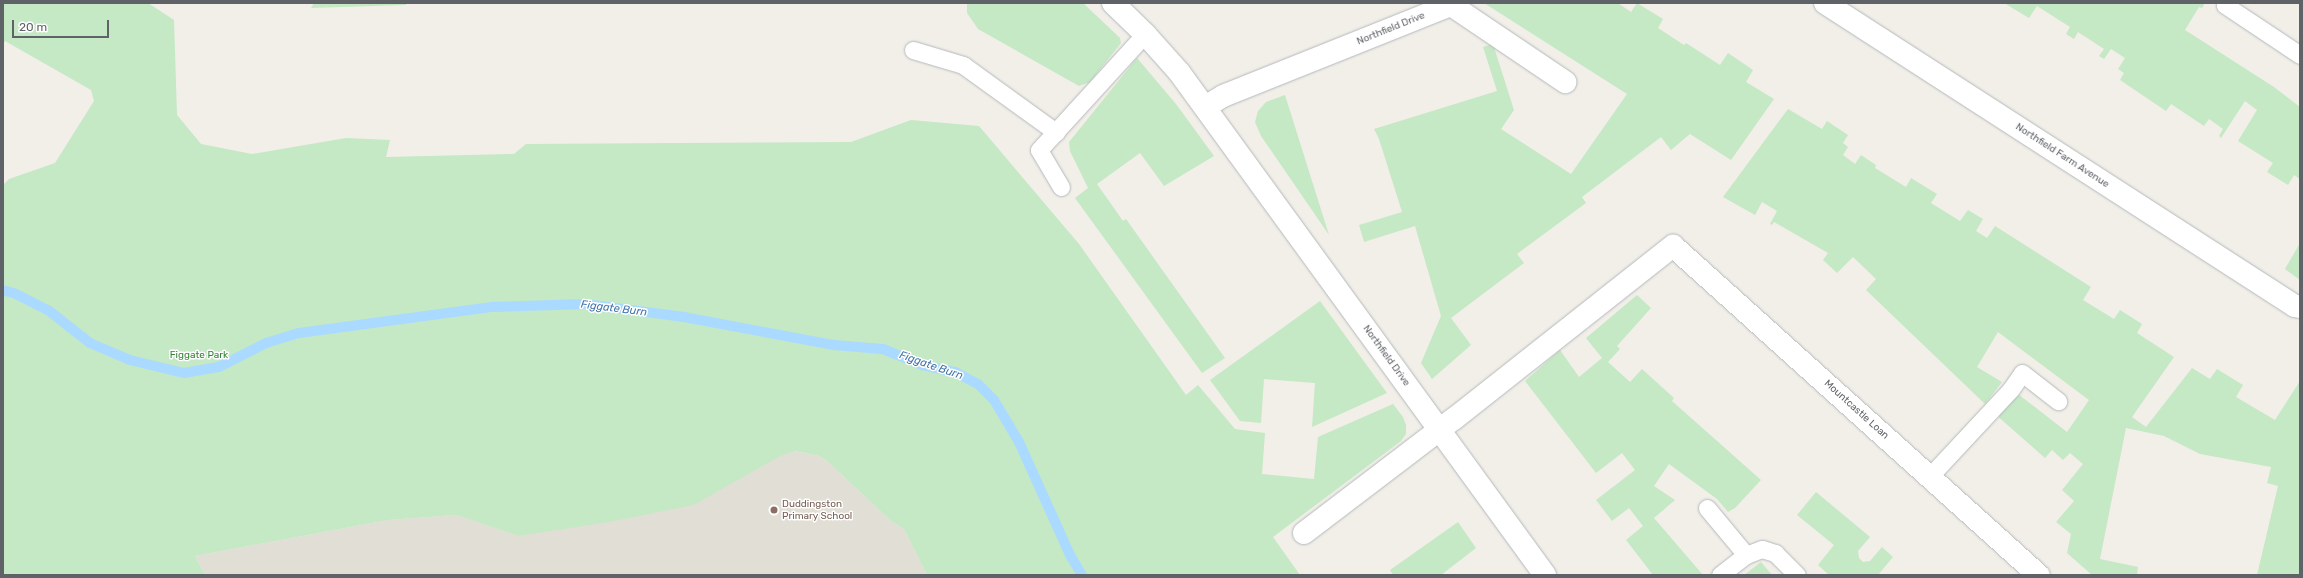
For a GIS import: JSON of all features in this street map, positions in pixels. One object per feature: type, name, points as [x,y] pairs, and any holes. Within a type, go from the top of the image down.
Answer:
[{"type":"street","name":"Northfield Drive","points":[[1113,3],[1145,34],[1179,72],[1545,575]]},
{"type":"street","name":"Northfield Farm Avenue","points":[[1825,3],[2295,306],[2300,307]]},
{"type":"street","name":"Northfield Drive","points":[[1205,107],[1223,96],[1451,5],[1566,82]]},
{"type":"street","name":"Mountcastle Loan","points":[[1439,430],[1672,246],[2039,575]]},
{"type":"street","points":[[1304,533],[1439,430]]},
{"type":"lane","points":[[2226,3],[2225,5],[2300,55]]},
{"type":"lane","points":[[1061,187],[1039,150],[1145,34]]},
{"type":"lane","points":[[913,50],[963,65],[1056,132]]},
{"type":"lane","points":[[1929,477],[2011,389],[2022,373],[2058,401]]},
{"type":"lane","points":[[1707,508],[1746,555]]},
{"type":"lane","points":[[1720,575],[1746,555],[1762,549],[1775,553],[1797,575]]},
{"type":"shaded area","name":"Duddingston Primary School","points":[[794,451],[819,456],[826,460],[891,521],[904,529],[927,575],[205,575],[195,556],[388,520],[456,515],[518,536]]},
{"type":"green space","name":"Figgate Park","points":[[3,3],[148,3],[174,20],[177,115],[201,144],[252,154],[346,138],[390,140],[386,157],[514,154],[526,144],[851,142],[911,120],[979,126],[1079,244],[1186,395],[1198,385],[1235,429],[1265,433],[1262,474],[1314,479],[1318,437],[1393,404],[1403,417],[1406,425],[1406,434],[1401,441],[1273,537],[1300,575],[927,575],[904,529],[891,521],[826,460],[819,456],[795,451],[780,456],[694,505],[609,522],[518,536],[456,515],[388,520],[195,556],[205,575],[3,575],[3,185],[9,179],[55,163],[94,101],[91,90],[5,41],[3,45]]},
{"type":"green space","points":[[314,3],[406,3],[406,5],[311,8]]},
{"type":"green space","points":[[967,3],[1083,3],[1120,38],[1121,43],[1090,82],[1079,86],[978,29],[967,13]]},
{"type":"green space","points":[[1484,3],[1618,3],[1631,12],[1637,3],[1663,19],[1658,28],[1684,45],[1686,43],[1720,65],[1728,53],[1753,70],[1746,82],[1774,99],[1731,160],[1690,134],[1671,150],[1661,137],[1582,197],[1586,203],[1517,254],[1524,263],[1451,318],[1471,345],[1432,379],[1421,363],[1441,316],[1415,226],[1364,242],[1359,225],[1402,212],[1379,139],[1374,129],[1497,91],[1483,47],[1493,44],[1514,110],[1501,129],[1571,174],[1627,94]]},
{"type":"green space","points":[[2004,3],[2205,3],[2202,8],[2199,7],[2185,30],[2274,87],[2300,107],[2300,179],[2294,175],[2288,185],[2267,172],[2273,163],[2238,141],[2257,110],[2245,101],[2221,138],[2219,136],[2223,129],[2209,119],[2204,126],[2171,104],[2166,111],[2120,80],[2124,73],[2118,69],[2125,58],[2111,49],[2104,59],[2099,56],[2104,49],[2078,32],[2074,39],[2066,34],[2070,27],[2037,6],[2029,18]]},
{"type":"green space","points":[[1137,58],[1176,104],[1214,156],[1164,186],[1140,153],[1097,184],[1123,221],[1126,219],[1225,358],[1202,373],[1075,198],[1088,188],[1070,151],[1069,142]]},
{"type":"green space","points":[[1285,95],[1329,235],[1261,136],[1255,122],[1258,111],[1266,102]]},
{"type":"green space","points":[[1788,109],[1822,129],[1827,121],[1848,135],[1843,143],[1848,147],[1843,155],[1855,164],[1861,155],[1876,165],[1875,168],[1906,187],[1911,178],[1937,194],[1931,203],[1960,221],[1968,210],[1983,219],[1976,231],[1987,238],[1995,226],[2091,287],[2083,300],[2114,319],[2120,310],[2142,324],[2137,333],[2174,357],[2132,417],[2146,427],[2192,368],[2210,379],[2217,369],[2243,385],[2236,397],[2275,420],[2300,381],[2300,575],[2257,575],[2278,486],[2267,483],[2271,467],[2200,454],[2164,436],[2126,428],[2100,559],[2138,567],[2137,575],[2092,575],[2067,553],[2071,534],[2056,522],[2074,501],[2062,490],[2083,464],[2070,453],[2063,460],[2052,450],[2045,458],[1995,414],[2018,394],[2067,432],[2089,400],[1998,332],[1977,367],[2002,382],[1985,404],[1866,290],[1876,279],[1853,257],[1837,273],[1823,260],[1828,253],[1774,222],[1772,225],[1770,224],[1777,211],[1762,202],[1755,215],[1723,197]]},
{"type":"green space","points":[[2300,243],[2300,280],[2285,269]]},
{"type":"green space","points":[[1637,295],[1651,308],[1617,346],[1620,349],[1608,362],[1630,382],[1642,369],[1674,398],[1672,401],[1761,480],[1735,508],[1728,512],[1717,499],[1669,464],[1654,486],[1675,500],[1654,518],[1703,575],[1653,575],[1626,540],[1643,526],[1629,508],[1612,521],[1596,500],[1635,470],[1622,453],[1596,473],[1525,381],[1560,350],[1579,377],[1602,358],[1586,338]]},
{"type":"green space","points":[[1320,301],[1387,393],[1312,427],[1315,383],[1264,379],[1261,423],[1240,421],[1210,380]]},
{"type":"green space","points":[[1816,492],[1870,537],[1858,551],[1859,558],[1863,562],[1870,561],[1882,547],[1893,557],[1878,575],[1829,575],[1818,565],[1834,545],[1797,515]]},
{"type":"green space","points":[[1458,522],[1476,548],[1441,575],[1393,575],[1390,570]]},
{"type":"green space","points":[[1761,562],[1772,575],[1744,575]]},
{"type":"waterway","name":"Figgate Burn","points":[[3,290],[16,294],[48,310],[90,343],[130,360],[184,373],[219,367],[266,343],[299,333],[492,307],[585,304],[684,317],[834,345],[883,349],[922,365],[955,372],[978,384],[994,400],[1019,442],[1070,555],[1082,575]]},
{"type":"place","name":"Duddingston Primary School","points":[[774,510]]}]
